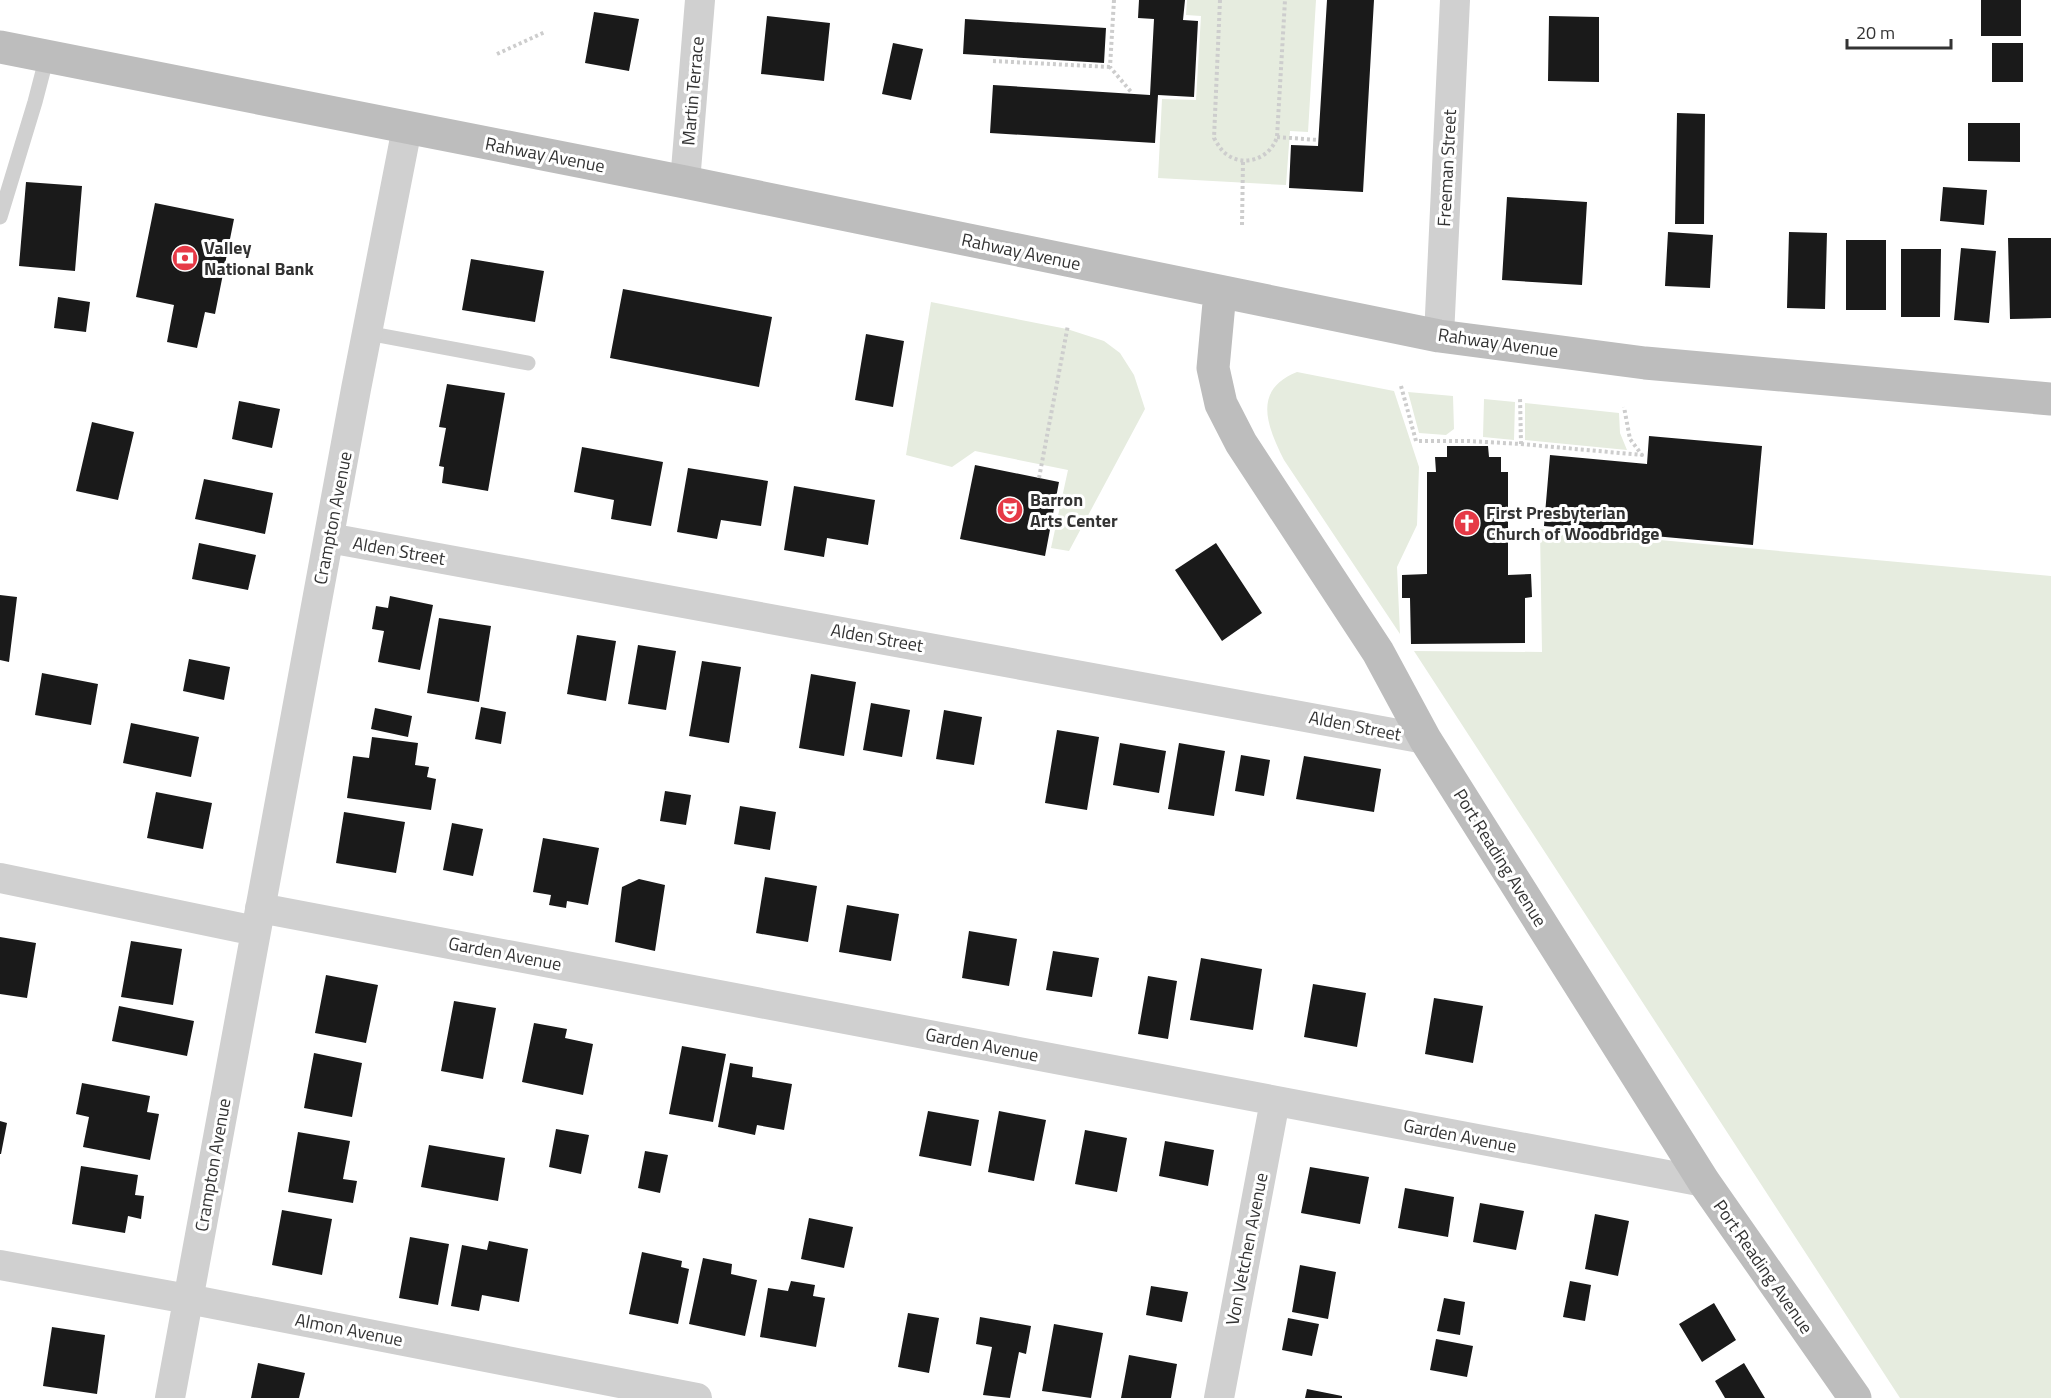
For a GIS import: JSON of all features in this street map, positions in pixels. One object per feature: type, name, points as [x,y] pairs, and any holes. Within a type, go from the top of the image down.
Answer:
[{"type":"main road","name":"Rahway Avenue","points":[[0,47],[685,182],[1439,336],[1646,363],[2051,399]]},
{"type":"main road","name":"Port Reading Avenue","points":[[1220,292],[1213,369],[1221,404],[1241,443],[1378,652],[1425,739],[1704,1182],[1855,1398]]},
{"type":"street","name":"Martin Terrace","points":[[685,182],[700,0]]},
{"type":"street","name":"Freeman Street","points":[[1439,336],[1455,0]]},
{"type":"street","name":"Crampton Avenue","points":[[170,1398],[407,128]]},
{"type":"street","name":"Alden Street","points":[[329,538],[1425,739]]},
{"type":"street","name":"Garden Avenue","points":[[0,878],[258,919],[1275,1101],[1704,1182]]},
{"type":"street","name":"Von Vetchen Avenue","points":[[1219,1398],[1275,1101]]},
{"type":"street","name":"Almon Avenue","points":[[0,1265],[188,1299],[697,1398]]},
{"type":"lane","points":[[0,218],[47,56]]},
{"type":"lane","points":[[367,333],[528,363]]},
{"type":"path","points":[[1114,0],[1110,67],[1132,93]]},
{"type":"path","points":[[1220,0],[1214,138],[1231,158],[1243,161],[1256,159],[1268,152],[1277,137],[1285,0]]},
{"type":"path","points":[[497,54],[545,32]]},
{"type":"path","points":[[993,61],[1110,67]]},
{"type":"path","points":[[1277,137],[1318,140]]},
{"type":"path","points":[[1242,225],[1243,161]]},
{"type":"path","points":[[1039,478],[1068,325]]},
{"type":"path","points":[[1401,386],[1416,441],[1521,444],[1642,455],[1630,439],[1624,407]]},
{"type":"path","points":[[1520,397],[1521,444]]},
{"type":"shaded area","points":[[1187,0],[1316,0],[1308,132],[1290,131],[1286,185],[1158,178],[1162,99],[1196,100],[1201,16],[1186,15]]},
{"type":"shaded area","points":[[931,302],[1067,329],[1104,341],[1120,353],[1134,375],[1145,409],[1069,551],[1051,548],[1068,470],[975,451],[952,467],[906,455]]},
{"type":"shaded area","points":[[1297,372],[1394,391],[1419,467],[1417,525],[1397,567],[1400,634],[1284,460],[1273,434],[1267,410],[1269,399],[1274,389],[1283,380]]},
{"type":"shaded area","points":[[1408,392],[1453,396],[1454,429],[1446,435],[1419,433]]},
{"type":"shaded area","points":[[1484,399],[1515,402],[1514,440],[1483,437]]},
{"type":"shaded area","points":[[1525,403],[1619,413],[1620,433],[1627,450],[1525,440]]},
{"type":"shaded area","points":[[1540,529],[2051,576],[2051,1398],[1900,1398],[1414,651],[1542,652]]},
{"type":"building","points":[[1139,0],[1185,0],[1183,20],[1198,21],[1194,97],[1158,95],[1155,143],[990,133],[993,85],[1150,95],[1154,19],[1138,18]]},
{"type":"building","points":[[1327,0],[1374,0],[1363,192],[1289,188],[1291,145],[1318,146]]},
{"type":"building","points":[[1981,0],[2021,0],[2021,36],[1981,36]]},
{"type":"building","points":[[594,12],[639,19],[629,71],[585,63]]},
{"type":"building","points":[[767,16],[830,23],[824,81],[761,74]]},
{"type":"building","points":[[1549,16],[1599,17],[1599,82],[1548,81]]},
{"type":"building","points":[[965,19],[1106,28],[1104,63],[963,54]]},
{"type":"building","points":[[893,43],[923,49],[911,100],[882,94]]},
{"type":"building","points":[[1992,43],[2023,43],[2023,82],[1992,82]]},
{"type":"building","points":[[1677,113],[1705,114],[1704,224],[1675,224]]},
{"type":"building","points":[[1968,123],[2020,123],[2020,162],[1968,161]]},
{"type":"building","points":[[26,182],[82,186],[75,271],[19,266]]},
{"type":"building","points":[[1943,187],[1987,190],[1984,225],[1940,221]]},
{"type":"building","points":[[1507,197],[1587,202],[1582,285],[1502,280]]},
{"type":"building","name":"Valley National Bank","points":[[155,203],[234,219],[215,314],[205,312],[197,348],[167,342],[174,305],[136,297]]},
{"type":"building","points":[[1668,232],[1713,235],[1710,288],[1665,286]]},
{"type":"building","points":[[1789,232],[1827,233],[1825,309],[1787,308]]},
{"type":"building","points":[[2008,238],[2051,238],[2051,318],[2010,319]]},
{"type":"building","points":[[1846,240],[1886,240],[1886,310],[1846,310]]},
{"type":"building","points":[[1961,248],[1996,251],[1989,323],[1954,320]]},
{"type":"building","points":[[1901,249],[1941,249],[1940,317],[1901,317]]},
{"type":"building","points":[[471,259],[544,271],[535,322],[462,310]]},
{"type":"building","points":[[623,289],[772,317],[759,387],[610,358]]},
{"type":"building","points":[[58,297],[90,302],[86,332],[54,328]]},
{"type":"building","points":[[866,334],[904,341],[893,407],[855,400]]},
{"type":"building","points":[[447,384],[505,393],[488,491],[442,483],[444,467],[439,466],[446,428],[439,427]]},
{"type":"building","points":[[239,401],[280,409],[272,448],[232,439]]},
{"type":"building","points":[[92,422],[134,432],[118,500],[76,491]]},
{"type":"building","points":[[1649,436],[1762,446],[1753,545],[1544,526],[1550,455],[1647,464]]},
{"type":"building","name":"First Presbyterian Church of Woodbridge","points":[[1447,446],[1488,446],[1489,457],[1501,457],[1501,472],[1508,472],[1508,575],[1531,574],[1532,597],[1525,598],[1525,643],[1411,644],[1410,598],[1402,598],[1402,575],[1427,574],[1427,472],[1436,472],[1435,457],[1447,457]]},
{"type":"building","points":[[582,447],[663,462],[651,526],[611,519],[614,500],[574,492]]},
{"type":"building","name":"Barron Arts Center","points":[[975,465],[1059,482],[1045,556],[960,539]]},
{"type":"building","points":[[688,468],[768,481],[761,526],[721,520],[717,539],[677,532]]},
{"type":"building","points":[[204,479],[273,493],[265,534],[195,519]]},
{"type":"building","points":[[794,486],[875,500],[868,545],[827,538],[824,557],[784,550]]},
{"type":"building","points":[[199,543],[256,555],[248,590],[192,579]]},
{"type":"building","points":[[1216,543],[1262,613],[1222,641],[1175,570]]},
{"type":"building","points":[[0,595],[17,597],[9,662],[0,660]]},
{"type":"building","points":[[390,596],[433,605],[420,670],[378,662],[384,631],[372,629],[376,606],[388,608]]},
{"type":"building","points":[[439,618],[491,626],[479,702],[427,693]]},
{"type":"building","points":[[577,635],[616,641],[606,701],[567,694]]},
{"type":"building","points":[[638,645],[676,651],[666,710],[628,704]]},
{"type":"building","points":[[189,659],[230,667],[224,700],[183,691]]},
{"type":"building","points":[[702,661],[741,667],[729,743],[689,736]]},
{"type":"building","points":[[42,673],[98,684],[91,725],[35,715]]},
{"type":"building","points":[[811,674],[856,682],[844,756],[799,748]]},
{"type":"building","points":[[871,703],[910,710],[902,757],[863,750]]},
{"type":"building","points":[[481,707],[506,712],[501,744],[475,739]]},
{"type":"building","points":[[375,708],[412,716],[408,737],[371,729]]},
{"type":"building","points":[[944,710],[982,717],[974,765],[936,759]]},
{"type":"building","points":[[131,723],[199,737],[191,777],[123,763]]},
{"type":"building","points":[[1057,730],[1099,737],[1087,810],[1045,803]]},
{"type":"building","points":[[372,737],[418,743],[415,765],[429,767],[427,777],[436,779],[431,810],[347,798],[353,756],[369,758]]},
{"type":"building","points":[[1120,743],[1166,751],[1159,793],[1113,785]]},
{"type":"building","points":[[1179,743],[1225,751],[1214,816],[1168,809]]},
{"type":"building","points":[[1241,755],[1270,760],[1264,796],[1235,791]]},
{"type":"building","points":[[1304,756],[1381,769],[1374,812],[1296,799]]},
{"type":"building","points":[[665,791],[691,795],[686,825],[660,821]]},
{"type":"building","points":[[156,792],[212,803],[203,849],[147,838]]},
{"type":"building","points":[[740,806],[776,812],[770,850],[734,844]]},
{"type":"building","points":[[344,812],[405,822],[396,873],[336,863]]},
{"type":"building","points":[[452,823],[483,829],[473,876],[443,870]]},
{"type":"building","points":[[543,838],[599,848],[588,905],[567,901],[566,908],[549,905],[551,895],[533,892]]},
{"type":"building","points":[[765,877],[817,886],[808,942],[756,933]]},
{"type":"building","points":[[639,879],[665,885],[655,951],[615,942],[622,887]]},
{"type":"building","points":[[847,905],[899,914],[891,961],[839,952]]},
{"type":"building","points":[[969,931],[1017,939],[1009,986],[962,978]]},
{"type":"building","points":[[0,937],[36,943],[27,998],[0,994]]},
{"type":"building","points":[[131,941],[182,949],[173,1005],[121,997]]},
{"type":"building","points":[[1053,951],[1099,958],[1092,997],[1046,990]]},
{"type":"building","points":[[1201,958],[1262,969],[1253,1030],[1190,1020]]},
{"type":"building","points":[[326,975],[378,985],[366,1043],[315,1033]]},
{"type":"building","points":[[1148,976],[1177,981],[1168,1039],[1138,1034]]},
{"type":"building","points":[[1313,984],[1366,993],[1357,1047],[1304,1037]]},
{"type":"building","points":[[1434,998],[1483,1006],[1473,1063],[1425,1054]]},
{"type":"building","points":[[454,1001],[496,1008],[483,1079],[441,1071]]},
{"type":"building","points":[[119,1006],[194,1021],[187,1056],[112,1041]]},
{"type":"building","points":[[534,1023],[567,1029],[565,1038],[593,1044],[583,1095],[522,1082]]},
{"type":"building","points":[[682,1046],[726,1054],[713,1122],[669,1114]]},
{"type":"building","points":[[314,1053],[362,1063],[352,1117],[304,1108]]},
{"type":"building","points":[[730,1063],[753,1067],[752,1077],[792,1084],[784,1130],[757,1125],[755,1135],[718,1127]]},
{"type":"building","points":[[82,1083],[150,1096],[147,1112],[159,1114],[150,1160],[83,1147],[89,1117],[76,1114]]},
{"type":"building","points":[[928,1111],[979,1120],[971,1166],[919,1156]]},
{"type":"building","points":[[999,1111],[1046,1120],[1034,1181],[988,1172]]},
{"type":"building","points":[[0,1121],[7,1123],[1,1154],[0,1154]]},
{"type":"building","points":[[556,1129],[589,1135],[581,1174],[549,1167]]},
{"type":"building","points":[[1085,1130],[1127,1138],[1117,1192],[1075,1184]]},
{"type":"building","points":[[298,1132],[350,1141],[343,1179],[357,1181],[353,1203],[288,1192]]},
{"type":"building","points":[[1165,1141],[1214,1150],[1208,1186],[1159,1176]]},
{"type":"building","points":[[429,1145],[505,1158],[498,1201],[421,1187]]},
{"type":"building","points":[[645,1151],[668,1155],[660,1193],[638,1188]]},
{"type":"building","points":[[81,1166],[138,1175],[135,1195],[144,1196],[141,1219],[128,1216],[125,1233],[72,1224]]},
{"type":"building","points":[[1310,1167],[1369,1177],[1360,1224],[1301,1213]]},
{"type":"building","points":[[1405,1188],[1454,1197],[1448,1237],[1398,1228]]},
{"type":"building","points":[[1480,1203],[1524,1211],[1516,1250],[1473,1242]]},
{"type":"building","points":[[282,1210],[332,1219],[322,1275],[272,1265]]},
{"type":"building","points":[[1595,1214],[1629,1221],[1618,1276],[1585,1269]]},
{"type":"building","points":[[809,1218],[853,1227],[844,1268],[801,1259]]},
{"type":"building","points":[[410,1237],[449,1244],[438,1305],[399,1298]]},
{"type":"building","points":[[489,1241],[528,1249],[519,1302],[482,1295],[479,1311],[451,1306],[462,1245],[487,1250]]},
{"type":"building","points":[[642,1252],[682,1261],[681,1267],[689,1269],[678,1324],[629,1314]]},
{"type":"building","points":[[703,1258],[732,1264],[731,1274],[757,1280],[745,1336],[689,1324]]},
{"type":"building","points":[[1300,1265],[1336,1272],[1328,1319],[1292,1312]]},
{"type":"building","points":[[791,1281],[815,1285],[813,1296],[825,1298],[816,1347],[760,1337],[768,1288],[788,1291]]},
{"type":"building","points":[[1570,1281],[1591,1285],[1585,1321],[1563,1317]]},
{"type":"building","points":[[1151,1286],[1188,1292],[1182,1322],[1146,1315]]},
{"type":"building","points":[[1444,1298],[1465,1302],[1460,1335],[1437,1331]]},
{"type":"building","points":[[1714,1303],[1736,1340],[1702,1362],[1679,1324]]},
{"type":"building","points":[[908,1313],[939,1318],[929,1373],[898,1367]]},
{"type":"building","points":[[980,1317],[1031,1326],[1026,1354],[1019,1352],[1010,1398],[983,1395],[992,1347],[976,1344]]},
{"type":"building","points":[[1288,1318],[1319,1324],[1312,1356],[1282,1350]]},
{"type":"building","points":[[1054,1324],[1103,1333],[1091,1398],[1042,1391]]},
{"type":"building","points":[[52,1327],[105,1335],[97,1394],[43,1386]]},
{"type":"building","points":[[1436,1339],[1473,1346],[1467,1377],[1430,1370]]},
{"type":"building","points":[[1129,1355],[1177,1364],[1171,1398],[1121,1398]]},
{"type":"building","points":[[258,1363],[305,1373],[299,1398],[251,1398]]},
{"type":"building","points":[[1744,1363],[1765,1398],[1725,1398],[1715,1381]]},
{"type":"building","points":[[1307,1389],[1342,1396],[1342,1398],[1305,1398]]},
{"type":"place","name":"Valley National Bank","points":[[185,258]]},
{"type":"place","name":"Barron Arts Center","points":[[1010,510]]},
{"type":"place","name":"First Presbyterian Church of Woodbridge","points":[[1467,523]]}]
